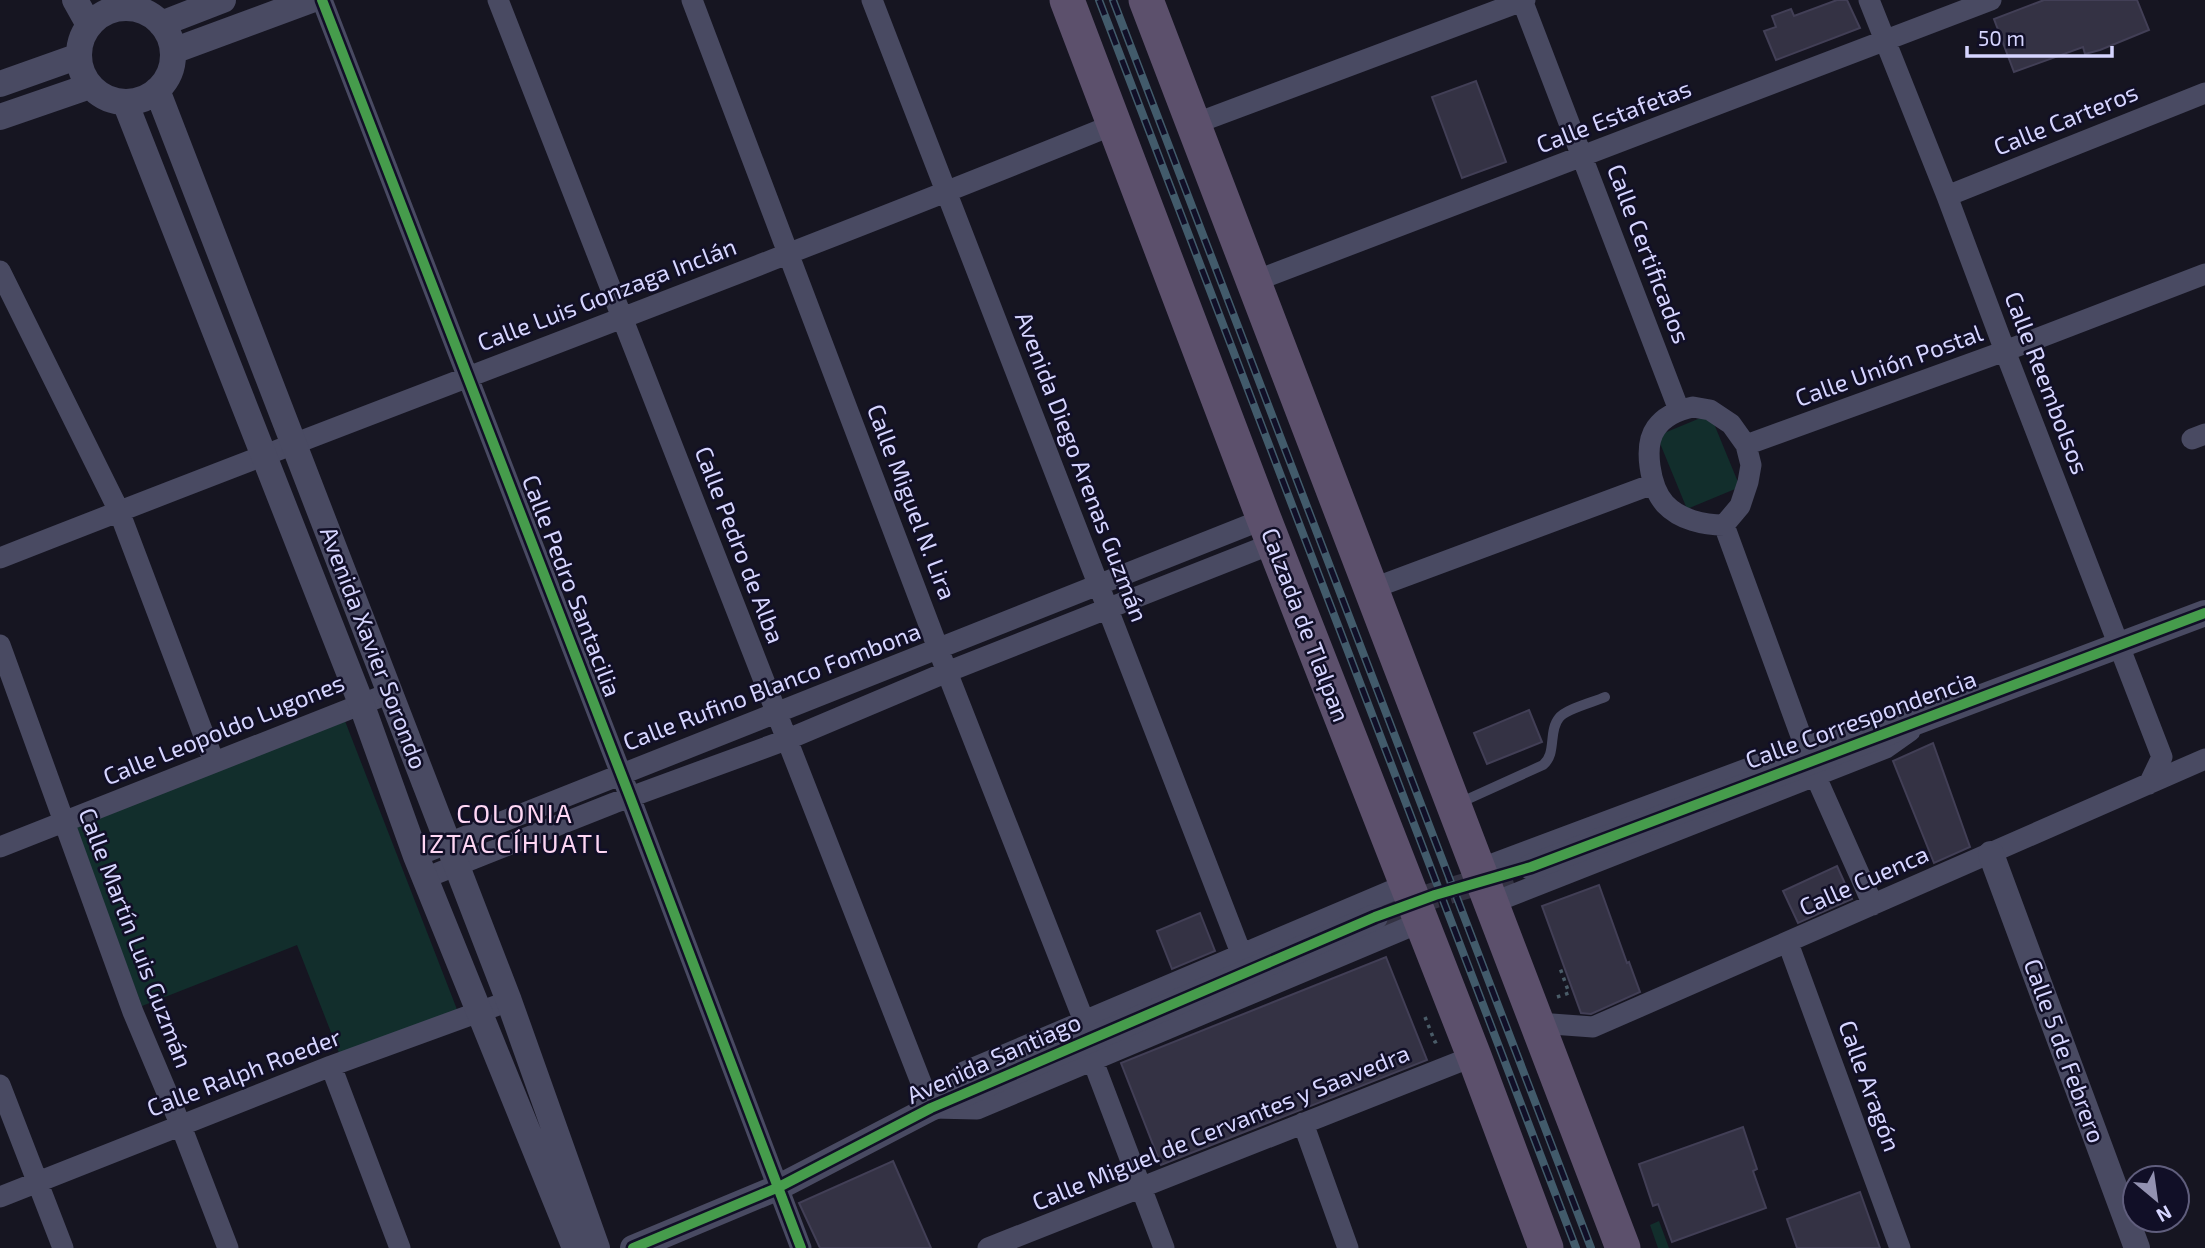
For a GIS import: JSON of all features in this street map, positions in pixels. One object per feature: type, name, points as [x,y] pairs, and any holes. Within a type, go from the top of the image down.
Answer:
[{"type":"highway","name":"Calzada de Tlalpan","points":[[1067,0],[1546,1248]]},
{"type":"highway","points":[[1146,0],[1623,1248]]},
{"type":"street","points":[[75,0],[89,25]]},
{"type":"street","points":[[161,24],[223,0]]},
{"type":"street","points":[[173,51],[311,0]]},
{"type":"street","name":"Calle Pedro Santacilia","points":[[323,0],[802,1248]]},
{"type":"street","name":"Calle Pedro de Alba","points":[[498,0],[931,1108]]},
{"type":"street","name":"Calle Miguel N. Lira","points":[[692,0],[947,672],[1084,1021]]},
{"type":"street","name":"Avenida Diego Arenas Guzmán","points":[[872,0],[1241,953]]},
{"type":"street","points":[[1194,124],[1523,0]]},
{"type":"street","name":"Calle Certificados","points":[[1523,0],[1679,410]]},
{"type":"street","name":"Calle Reembolsos","points":[[1869,0],[2162,757],[2149,784]]},
{"type":"street","name":"Calle Estafetas","points":[[1255,281],[1991,0]]},
{"type":"street","points":[[112,5],[140,10],[161,24],[169,37],[173,51],[170,72],[158,90],[148,97],[125,102],[106,98],[90,86],[82,72],[79,56],[81,40],[89,25],[112,5]]},
{"type":"street","points":[[0,84],[79,56]]},
{"type":"street","points":[[0,117],[90,86]]},
{"type":"street","name":"Avenida Xavier Sorondo","points":[[158,90],[509,1001],[597,1248]]},
{"type":"street","name":"Calle Carteros","points":[[1947,196],[2205,93]]},
{"type":"street","name":"Avenida Xavier Sorondo","points":[[125,102],[361,704],[421,867],[575,1248]]},
{"type":"street","name":"Calle Luis Gonzaga Inclán","points":[[0,558],[623,319],[1115,124]]},
{"type":"street","points":[[0,271],[119,511],[214,762]]},
{"type":"street","name":"Calle Unión Postal","points":[[1746,445],[2005,352],[2205,274]]},
{"type":"street","points":[[1693,407],[1710,410],[1731,424],[1746,445],[1751,465],[1748,482],[1740,506],[1724,525],[1704,525],[1684,516],[1666,505],[1653,484],[1650,461],[1654,429],[1679,410],[1693,407]]},
{"type":"street","points":[[1371,589],[1653,484]]},
{"type":"street","points":[[1724,525],[1805,747]]},
{"type":"street","name":"Calle Rufino Blanco Fombona","points":[[421,867],[621,774],[1098,584],[1269,531]]},
{"type":"street","name":"Calle Rufino Blanco Fombona","points":[[451,855],[630,797],[786,740],[947,672],[1108,610],[1269,531]]},
{"type":"street","name":"Calle Correspondencia","points":[[1531,867],[2205,613]]},
{"type":"street","name":"Calle Martín Luis Guzmán","points":[[0,645],[133,1012],[228,1248]]},
{"type":"street","name":"Calle Leopoldo Lugones","points":[[0,847],[390,693]]},
{"type":"street","name":"Calle Correspondencia","points":[[1479,869],[1875,720],[1928,718]]},
{"type":"street","name":"Calle Correspondencia","points":[[1492,903],[1886,748],[1928,718]]},
{"type":"street","name":"Calle Cuenca","points":[[1538,1023],[1593,1027],[2205,760]]},
{"type":"street","points":[[1816,777],[1873,905]]},
{"type":"street","name":"Calle 5 de Febrero","points":[[1991,854],[2137,1248]]},
{"type":"street","name":"Avenida Santiago","points":[[931,1108],[964,1072],[1405,885]]},
{"type":"street","name":"Avenida Santiago","points":[[633,1248],[779,1186],[931,1108],[1376,918]]},
{"type":"street","name":"Avenida Santiago","points":[[931,1108],[976,1109],[1420,922]]},
{"type":"street","name":"Calle Aragón","points":[[1788,943],[1900,1248]]},
{"type":"street","name":"Calle Ralph Roeder","points":[[0,1197],[331,1066],[509,1001]]},
{"type":"street","name":"Calle Miguel de Cervantes y Saavedra","points":[[988,1248],[1474,1056]]},
{"type":"street","points":[[1093,1061],[1164,1248]]},
{"type":"street","points":[[331,1066],[400,1248]]},
{"type":"street","points":[[0,1085],[63,1248]]},
{"type":"street","points":[[1303,1124],[1348,1248]]},
{"type":"lane","points":[[1455,806],[1543,765],[1549,758],[1555,726],[1560,716],[1605,697]]},
{"type":"green space","points":[[1710,414],[1740,487],[1687,509],[1657,436]]},
{"type":"green space","points":[[345,721],[458,1012],[341,1058],[297,945],[142,1006],[73,826]]},
{"type":"green space","points":[[1659,1221],[1669,1248],[1658,1248],[1650,1225]]},
{"type":"building","points":[[1837,0],[1847,0],[1860,28],[1776,60],[1764,31],[1776,27],[1772,16],[1791,9],[1794,16]]},
{"type":"building","points":[[2044,0],[2137,0],[2149,30],[2100,50],[2085,54],[2083,47],[2014,72],[1994,19]]},
{"type":"building","points":[[1476,81],[1506,162],[1462,178],[1432,97]]},
{"type":"building","points":[[1529,710],[1542,742],[1487,764],[1474,733]]},
{"type":"building","points":[[1933,743],[1970,847],[1934,863],[1893,761]]},
{"type":"building","points":[[1837,866],[1852,899],[1798,923],[1783,891]]},
{"type":"building","points":[[1599,885],[1640,992],[1591,1014],[1581,1013],[1542,906]]},
{"type":"building","points":[[1200,913],[1215,951],[1172,969],[1157,931]]},
{"type":"building","points":[[1386,957],[1427,1060],[1161,1165],[1121,1063]]},
{"type":"building","points":[[1743,1127],[1757,1169],[1753,1171],[1766,1208],[1672,1242],[1658,1204],[1653,1206],[1639,1164]]},
{"type":"building","points":[[893,1161],[931,1248],[820,1248],[799,1203]]},
{"type":"building","points":[[1860,1192],[1880,1248],[1797,1248],[1787,1219]]},
{"type":"tunnel","points":[[1375,917],[1435,895],[1531,867]]},
{"type":"railway","points":[[1099,0],[1576,1248]]},
{"type":"railway","points":[[1113,0],[1591,1248]]},
{"type":"cycle path","points":[[322,0],[801,1248]]},
{"type":"cycle path","points":[[633,1248],[779,1187],[931,1108],[1375,917],[1435,895],[1531,867],[2205,613]]},
{"type":"district","name":"COLONIA IZTACCÍHUATL","points":[[515,829]]}]
